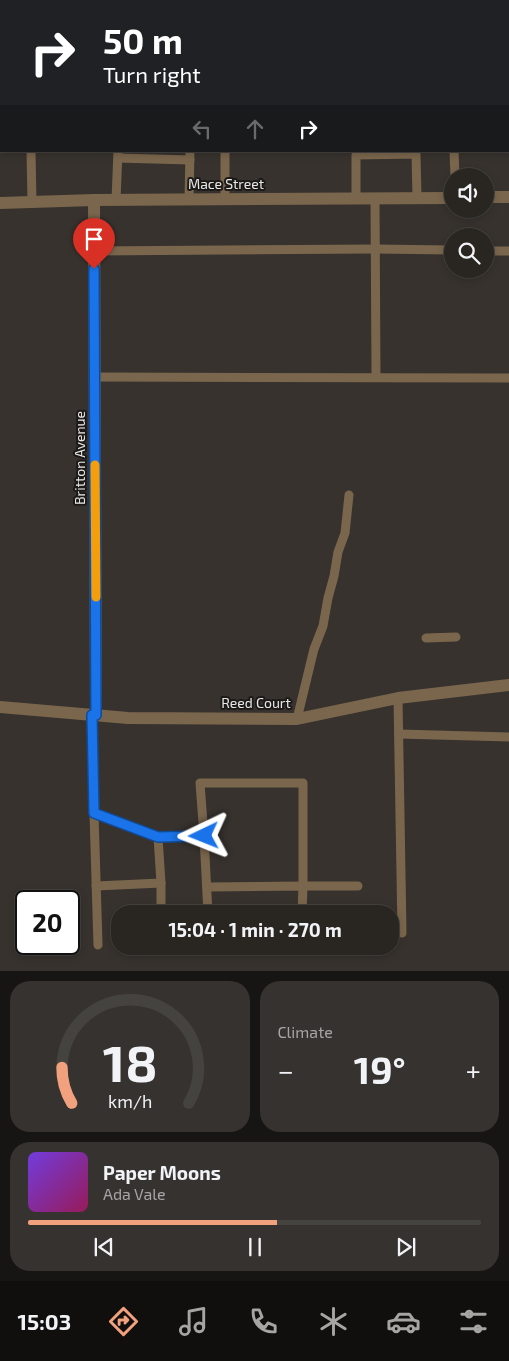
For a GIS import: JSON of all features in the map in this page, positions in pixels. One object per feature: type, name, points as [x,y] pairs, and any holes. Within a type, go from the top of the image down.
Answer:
[{"type":"street","points":[[494,197],[509,197]]},
{"type":"street","name":"Mace Street","points":[[0,203],[94,200],[444,198]]},
{"type":"street","name":"Britton Avenue","points":[[94,200],[94,715]]},
{"type":"street","name":"Reed Court","points":[[0,707],[128,718],[297,719],[398,698],[509,684]]},
{"type":"lane","points":[[31,152],[32,202]]},
{"type":"lane","points":[[225,152],[225,199]]},
{"type":"lane","points":[[356,198],[356,155],[416,152],[417,198]]},
{"type":"lane","points":[[454,152],[455,168]]},
{"type":"lane","points":[[116,200],[118,154],[190,156],[189,200]]},
{"type":"lane","points":[[375,198],[376,377]]},
{"type":"lane","points":[[94,251],[444,250]]},
{"type":"lane","points":[[494,251],[509,251]]},
{"type":"lane","points":[[94,377],[509,378]]},
{"type":"lane","points":[[297,719],[314,649],[323,626],[338,552],[345,533],[349,495]]},
{"type":"lane","points":[[426,638],[456,637]]},
{"type":"lane","points":[[398,698],[402,932]]},
{"type":"lane","points":[[94,715],[94,813],[98,945]]},
{"type":"lane","points":[[399,734],[509,738]]},
{"type":"lane","points":[[208,905],[200,783],[303,783],[302,905]]},
{"type":"lane","points":[[94,813],[158,837],[204,836]]},
{"type":"lane","points":[[158,837],[160,905]]},
{"type":"lane","points":[[96,886],[161,883]]},
{"type":"lane","points":[[207,887],[358,886]]},
{"type":"slow traffic","points":[[95,465],[96,597]]},
{"type":"route","points":[[94,269],[96,715],[92,715],[94,813],[158,837],[204,836]]}]
